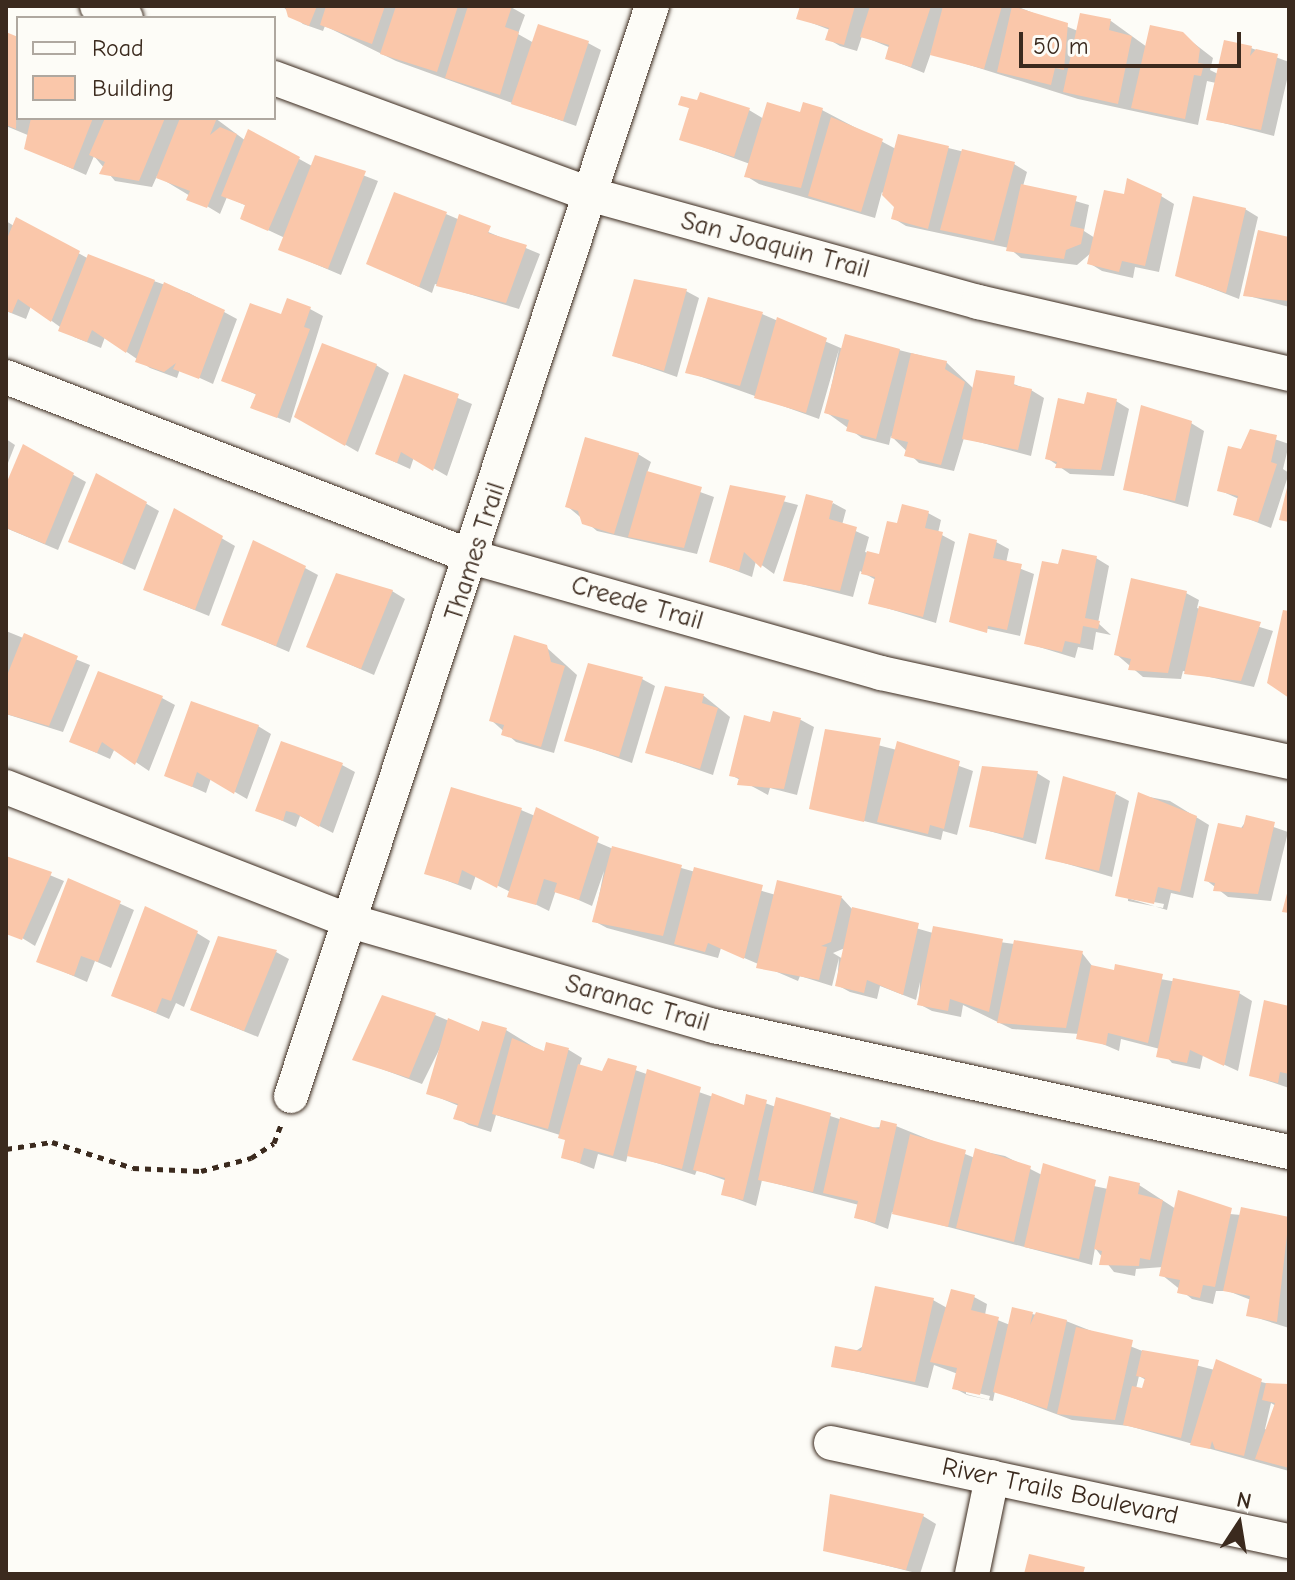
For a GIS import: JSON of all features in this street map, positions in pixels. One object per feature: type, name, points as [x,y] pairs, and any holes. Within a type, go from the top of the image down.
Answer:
[{"type":"street","points":[[97,6],[121,16]]},
{"type":"street","name":"Thames Trail","points":[[291,1096],[475,558],[652,6]]},
{"type":"street","name":"San Joaquin Trail","points":[[276,79],[592,195],[978,302],[1289,374]]},
{"type":"street","name":"Creede Trail","points":[[6,377],[475,558],[881,673],[1289,762]]},
{"type":"street","name":"Saranac Trail","points":[[6,787],[350,921],[714,1026],[1289,1152]]},
{"type":"street","name":"River Trails Boulevard","points":[[831,1443],[1289,1541]]},
{"type":"street","points":[[972,1574],[992,1477]]},
{"type":"path","points":[[6,1149],[52,1142],[133,1168],[201,1171],[274,1143],[291,1096]]},
{"type":"building","points":[[285,6],[317,6],[309,26],[288,17]]},
{"type":"building","points":[[326,6],[385,6],[372,44],[320,25]]},
{"type":"building","points":[[396,6],[458,6],[437,72],[380,54]]},
{"type":"building","points":[[468,6],[512,6],[505,27],[519,32],[500,95],[445,78]]},
{"type":"building","points":[[800,6],[855,6],[844,45],[825,40],[829,28],[796,19]]},
{"type":"building","points":[[870,6],[931,6],[911,67],[885,59],[889,45],[860,37]]},
{"type":"building","points":[[943,6],[1002,6],[984,69],[930,55]]},
{"type":"building","points":[[1012,6],[1068,23],[1064,70],[1055,68],[1051,85],[997,72]]},
{"type":"building","points":[[1080,13],[1111,19],[1109,30],[1132,36],[1118,104],[1063,92]]},
{"type":"building","points":[[538,24],[589,41],[563,121],[511,104]]},
{"type":"building","points":[[1150,25],[1183,32],[1200,49],[1198,63],[1204,64],[1201,76],[1194,75],[1185,119],[1131,108]]},
{"type":"building","points":[[6,32],[16,36],[16,129],[6,125]]},
{"type":"building","points":[[1224,40],[1252,46],[1250,56],[1256,49],[1278,54],[1261,130],[1206,120]]},
{"type":"building","points":[[700,92],[750,108],[734,157],[679,140],[689,108],[678,105],[681,96],[697,100]]},
{"type":"building","points":[[767,102],[800,112],[803,102],[823,108],[801,188],[744,177]]},
{"type":"building","points":[[831,117],[883,139],[861,212],[808,196]]},
{"type":"building","points":[[31,120],[92,120],[73,169],[24,149]]},
{"type":"building","points":[[104,120],[164,120],[139,181],[99,174],[105,162],[89,155]]},
{"type":"building","points":[[179,120],[216,120],[210,135],[220,127],[237,134],[207,208],[186,200],[190,191],[156,178]]},
{"type":"building","points":[[248,129],[300,157],[268,231],[240,219],[245,205],[221,196]]},
{"type":"building","points":[[898,134],[949,146],[928,229],[891,219],[894,207],[882,195]]},
{"type":"building","points":[[962,149],[1015,162],[994,241],[940,230]]},
{"type":"building","points":[[315,155],[366,171],[328,269],[278,250]]},
{"type":"building","points":[[1127,178],[1162,194],[1145,266],[1122,261],[1119,272],[1087,264],[1104,190],[1124,194]]},
{"type":"building","points":[[1021,184],[1077,196],[1070,226],[1084,229],[1081,244],[1066,250],[1064,259],[1006,251]]},
{"type":"building","points":[[394,192],[447,212],[419,287],[366,264]]},
{"type":"building","points":[[1193,196],[1246,208],[1226,293],[1175,276]]},
{"type":"building","points":[[459,214],[491,226],[488,233],[527,245],[506,303],[436,286]]},
{"type":"building","points":[[16,217],[80,251],[51,322],[18,299],[12,313],[6,311],[6,241]]},
{"type":"building","points":[[1258,230],[1289,237],[1289,301],[1243,296]]},
{"type":"building","points":[[88,254],[155,280],[126,353],[92,330],[87,342],[58,331]]},
{"type":"building","points":[[634,279],[687,289],[664,371],[612,356]]},
{"type":"building","points":[[164,282],[225,310],[199,379],[173,369],[176,363],[164,372],[135,362]]},
{"type":"building","points":[[708,297],[763,312],[740,386],[685,373]]},
{"type":"building","points":[[287,298],[311,307],[304,327],[310,329],[277,418],[250,408],[256,394],[221,381],[250,303],[281,314]]},
{"type":"building","points":[[777,317],[827,338],[806,413],[754,398]]},
{"type":"building","points":[[845,334],[900,349],[876,439],[846,431],[849,420],[824,413]]},
{"type":"building","points":[[322,343],[377,364],[345,446],[294,417]]},
{"type":"building","points":[[911,353],[947,361],[945,369],[965,382],[941,465],[904,456],[908,442],[891,438]]},
{"type":"building","points":[[976,370],[1015,376],[1014,385],[1032,389],[1018,450],[962,439]]},
{"type":"building","points":[[404,374],[459,394],[433,471],[401,452],[397,463],[375,454]]},
{"type":"building","points":[[1087,392],[1117,399],[1101,470],[1055,468],[1057,462],[1045,459],[1058,398],[1084,404]]},
{"type":"building","points":[[1141,405],[1192,421],[1175,501],[1123,490]]},
{"type":"building","points":[[1250,429],[1277,435],[1271,462],[1277,464],[1258,522],[1233,515],[1238,496],[1217,491],[1228,446],[1241,449]]},
{"type":"building","points":[[585,437],[639,453],[614,534],[582,524],[578,511],[565,507]]},
{"type":"building","points":[[23,444],[74,473],[45,544],[6,528],[6,484]]},
{"type":"building","points":[[647,471],[702,487],[684,548],[628,537]]},
{"type":"building","points":[[96,473],[147,502],[122,564],[68,542]]},
{"type":"building","points":[[1289,480],[1289,522],[1279,520]]},
{"type":"building","points":[[730,485],[786,496],[761,568],[744,552],[739,571],[709,562]]},
{"type":"building","points":[[806,494],[833,501],[829,519],[857,527],[840,591],[783,581]]},
{"type":"building","points":[[902,504],[929,511],[925,528],[943,532],[923,617],[868,604],[875,577],[861,574],[867,551],[879,554],[887,521],[897,523]]},
{"type":"building","points":[[174,508],[223,536],[195,610],[143,590]]},
{"type":"building","points":[[969,533],[997,540],[993,558],[1022,564],[1007,630],[988,626],[987,633],[949,622]]},
{"type":"building","points":[[253,540],[306,566],[276,646],[221,625]]},
{"type":"building","points":[[1062,549],[1097,556],[1085,618],[1100,621],[1098,629],[1083,626],[1080,644],[1065,641],[1062,652],[1024,644],[1042,561],[1058,564]]},
{"type":"building","points":[[336,573],[393,590],[361,669],[306,647]]},
{"type":"building","points":[[1131,578],[1187,591],[1168,673],[1128,670],[1131,659],[1114,655]]},
{"type":"building","points":[[1199,606],[1261,622],[1241,681],[1184,674]]},
{"type":"building","points":[[1283,610],[1289,611],[1289,698],[1267,683]]},
{"type":"building","points":[[24,633],[78,656],[49,726],[6,714],[6,678]]},
{"type":"building","points":[[514,635],[547,645],[551,662],[565,666],[541,747],[501,735],[504,725],[489,721]]},
{"type":"building","points":[[588,663],[643,677],[619,757],[564,741]]},
{"type":"building","points":[[98,671],[163,696],[135,765],[102,742],[97,753],[69,742]]},
{"type":"building","points":[[665,686],[704,694],[702,703],[718,708],[700,769],[645,753]]},
{"type":"building","points":[[191,701],[259,725],[234,794],[197,772],[192,787],[164,776]]},
{"type":"building","points":[[773,711],[801,718],[784,789],[737,785],[739,778],[729,776],[744,715],[770,722]]},
{"type":"building","points":[[825,729],[881,738],[864,822],[809,809]]},
{"type":"building","points":[[281,741],[343,763],[319,827],[295,813],[286,811],[283,821],[255,811]]},
{"type":"building","points":[[897,741],[960,761],[944,829],[930,825],[928,834],[877,822]]},
{"type":"building","points":[[982,766],[1038,771],[1023,838],[969,827]]},
{"type":"building","points":[[1063,776],[1116,792],[1099,871],[1045,859]]},
{"type":"building","points":[[451,787],[522,808],[497,888],[462,870],[458,884],[424,874]]},
{"type":"building","points":[[1138,792],[1197,816],[1180,892],[1158,887],[1154,904],[1115,896]]},
{"type":"building","points":[[536,807],[599,837],[579,900],[554,892],[557,883],[544,879],[536,905],[507,897]]},
{"type":"building","points":[[1246,815],[1275,822],[1258,894],[1213,891],[1215,883],[1204,881],[1218,823],[1243,828]]},
{"type":"building","points":[[612,846],[682,865],[663,936],[592,922]]},
{"type":"building","points":[[6,856],[52,872],[22,940],[6,934]]},
{"type":"building","points":[[694,867],[763,885],[744,959],[708,943],[705,952],[674,944]]},
{"type":"building","points":[[68,878],[121,901],[98,962],[81,956],[74,976],[36,962]]},
{"type":"building","points":[[777,880],[842,896],[831,942],[821,946],[827,947],[819,980],[756,968]]},
{"type":"building","points":[[1289,886],[1289,913],[1282,912]]},
{"type":"building","points":[[145,906],[198,931],[171,1001],[162,998],[156,1013],[111,996]]},
{"type":"building","points":[[852,907],[919,923],[903,995],[867,980],[864,993],[835,986]]},
{"type":"building","points":[[933,926],[1003,939],[989,1012],[950,999],[948,1011],[917,1005]]},
{"type":"building","points":[[218,936],[277,950],[244,1031],[190,1010]]},
{"type":"building","points":[[1014,940],[1083,951],[1066,1028],[997,1023]]},
{"type":"building","points":[[1115,964],[1163,974],[1148,1043],[1108,1033],[1106,1045],[1076,1039],[1091,965],[1114,970]]},
{"type":"building","points":[[1173,978],[1240,991],[1224,1066],[1190,1050],[1187,1063],[1156,1057]]},
{"type":"building","points":[[382,995],[436,1013],[409,1078],[352,1060]]},
{"type":"building","points":[[1264,1000],[1289,1006],[1289,1074],[1280,1072],[1278,1083],[1249,1076]]},
{"type":"building","points":[[448,1018],[479,1031],[482,1021],[507,1028],[478,1126],[453,1119],[458,1104],[426,1094]]},
{"type":"building","points":[[512,1038],[544,1051],[546,1042],[569,1048],[548,1129],[492,1114]]},
{"type":"building","points":[[608,1058],[637,1066],[613,1156],[584,1148],[580,1163],[561,1158],[565,1140],[558,1138],[578,1064],[602,1071]]},
{"type":"building","points":[[647,1069],[701,1087],[682,1169],[627,1156]]},
{"type":"building","points":[[712,1093],[744,1105],[746,1094],[767,1100],[743,1200],[721,1195],[725,1178],[693,1170]]},
{"type":"building","points":[[776,1097],[831,1113],[813,1192],[758,1180]]},
{"type":"building","points":[[840,1117],[879,1129],[881,1120],[897,1124],[875,1223],[854,1218],[858,1201],[823,1193]]},
{"type":"building","points":[[910,1134],[966,1150],[948,1227],[892,1214]]},
{"type":"building","points":[[975,1148],[1031,1166],[1014,1242],[956,1228]]},
{"type":"building","points":[[1043,1163],[1096,1180],[1079,1259],[1024,1247]]},
{"type":"building","points":[[1109,1176],[1140,1183],[1138,1194],[1163,1200],[1150,1260],[1140,1258],[1139,1266],[1099,1265],[1102,1251],[1094,1249]]},
{"type":"building","points":[[1178,1190],[1232,1208],[1215,1287],[1203,1285],[1200,1298],[1177,1293],[1180,1280],[1159,1276]]},
{"type":"building","points":[[1241,1207],[1289,1217],[1277,1322],[1246,1316],[1250,1296],[1223,1291]]},
{"type":"building","points":[[875,1286],[934,1298],[915,1382],[831,1367],[835,1346],[861,1351]]},
{"type":"building","points":[[951,1289],[975,1295],[971,1310],[999,1317],[980,1395],[952,1389],[957,1368],[930,1362]]},
{"type":"building","points":[[1012,1307],[1033,1312],[1030,1325],[1036,1312],[1067,1320],[1047,1409],[993,1392]]},
{"type":"building","points":[[1076,1327],[1133,1340],[1115,1420],[1057,1414]]},
{"type":"building","points":[[1142,1350],[1199,1360],[1181,1438],[1123,1425],[1132,1386],[1142,1388],[1145,1378],[1136,1376]]},
{"type":"building","points":[[1216,1359],[1262,1379],[1244,1456],[1215,1449],[1212,1441],[1210,1449],[1190,1445]]},
{"type":"building","points":[[1266,1383],[1289,1384],[1289,1468],[1255,1459],[1275,1403],[1262,1400]]},
{"type":"building","points":[[830,1494],[924,1514],[906,1570],[823,1551]]},
{"type":"building","points":[[1029,1554],[1085,1567],[1083,1574],[1024,1574]]}]
